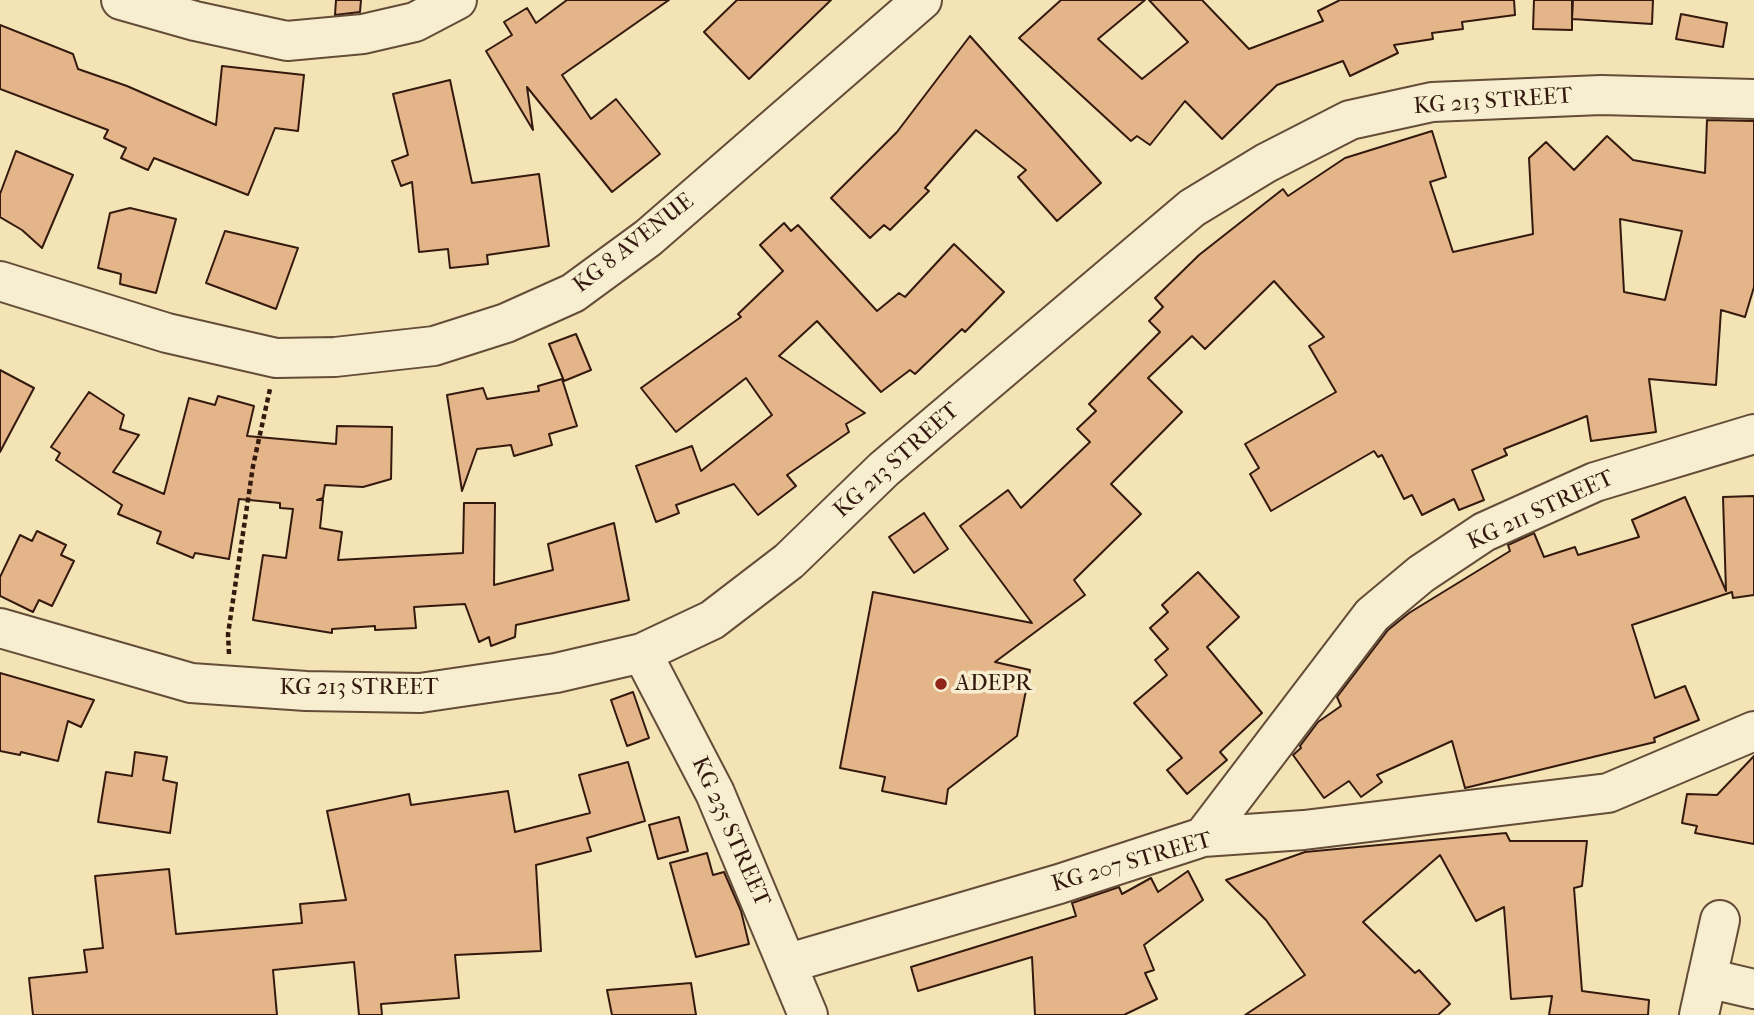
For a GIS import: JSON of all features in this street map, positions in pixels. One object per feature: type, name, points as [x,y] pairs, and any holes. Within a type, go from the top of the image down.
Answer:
[{"type":"street","points":[[121,0],[195,21],[287,41],[363,34],[415,22],[457,0]]},
{"type":"street","name":"KG 8 AVENUE","points":[[0,281],[167,333],[276,358],[335,357],[434,346],[506,323],[573,293],[648,238],[922,0]]},
{"type":"street","name":"KG 213 STREET","points":[[0,628],[191,682],[231,686],[419,692],[556,673],[642,653],[712,620],[789,561],[884,469],[1192,208],[1266,163],[1350,120],[1432,102],[1601,94],[1754,99]]},
{"type":"street","name":"KG 211 STREET","points":[[1203,837],[1372,615],[1421,574],[1484,532],[1595,482],[1754,434]]},
{"type":"street","name":"KG 235 STREET","points":[[642,653],[715,793],[789,963],[808,1015]]},
{"type":"street","name":"KG 207 STREET","points":[[789,963],[1059,884],[1203,837],[1304,830],[1608,793],[1754,731]]},
{"type":"street","points":[[1699,1015],[1720,920]]},
{"type":"street","points":[[1707,978],[1754,989]]},
{"type":"path","points":[[231,686],[228,634],[253,466],[276,358]]},
{"type":"building","points":[[336,0],[361,0],[360,12],[335,15]]},
{"type":"building","points":[[567,0],[669,0],[562,75],[591,119],[616,99],[660,154],[612,192],[527,87],[533,130],[486,51],[512,35],[504,22],[527,8],[536,23]]},
{"type":"building","points":[[737,0],[831,0],[749,79],[704,32]]},
{"type":"building","points":[[1061,0],[1145,0],[1098,39],[1142,79],[1188,42],[1149,0],[1202,0],[1249,49],[1323,21],[1318,11],[1340,0],[1514,0],[1515,15],[1462,22],[1463,29],[1432,33],[1433,39],[1394,45],[1398,53],[1350,76],[1343,61],[1277,85],[1222,139],[1185,101],[1150,145],[1137,136],[1131,141],[1019,38]]},
{"type":"building","points":[[1534,0],[1572,0],[1572,30],[1533,29]]},
{"type":"building","points":[[1573,0],[1653,0],[1652,24],[1572,19]]},
{"type":"building","points":[[1681,14],[1727,23],[1723,47],[1676,39]]},
{"type":"building","points":[[0,25],[73,54],[78,69],[127,86],[216,125],[222,66],[304,75],[298,131],[275,128],[248,195],[154,158],[148,170],[121,158],[126,148],[104,138],[108,130],[0,89]]},
{"type":"building","points":[[970,36],[1101,183],[1057,221],[1018,177],[1026,170],[976,130],[925,188],[929,191],[890,230],[884,225],[870,238],[831,198],[897,132]]},
{"type":"building","points":[[450,80],[472,183],[539,174],[549,246],[487,255],[488,264],[450,268],[448,249],[419,252],[412,182],[401,186],[392,161],[408,155],[393,94]]},
{"type":"building","points":[[1707,120],[1754,121],[1754,287],[1745,317],[1721,310],[1716,385],[1649,379],[1656,432],[1591,441],[1587,416],[1504,449],[1507,455],[1472,470],[1484,500],[1459,510],[1454,499],[1422,515],[1412,495],[1404,499],[1382,455],[1378,457],[1374,451],[1271,511],[1250,474],[1259,468],[1245,444],[1336,392],[1309,346],[1324,337],[1274,281],[1205,349],[1192,336],[1148,378],[1182,412],[1111,484],[1141,514],[1074,580],[1085,595],[995,662],[1030,670],[1017,736],[948,789],[946,804],[882,791],[885,777],[840,768],[873,592],[1032,623],[960,526],[1008,490],[1021,508],[1090,442],[1077,429],[1096,411],[1089,404],[1160,332],[1149,321],[1163,307],[1155,298],[1199,255],[1283,189],[1288,196],[1345,158],[1432,131],[1446,177],[1430,182],[1453,252],[1533,234],[1529,158],[1546,142],[1574,170],[1607,136],[1633,160],[1705,173]],"holes":[[[1620,219],[1682,231],[1665,300],[1624,292]]]},
{"type":"building","points":[[16,151],[73,175],[42,248],[22,230],[0,217],[0,194]]},
{"type":"building","points":[[130,208],[176,219],[156,293],[120,284],[121,274],[98,268],[110,213]]},
{"type":"building","points":[[784,223],[791,231],[798,225],[877,311],[899,293],[905,297],[954,244],[1004,292],[965,332],[962,329],[915,374],[910,370],[881,392],[817,321],[779,356],[865,413],[846,424],[849,432],[787,475],[796,486],[758,515],[734,484],[676,505],[679,513],[656,522],[636,466],[692,446],[701,471],[772,415],[746,378],[676,432],[641,388],[741,317],[738,314],[783,271],[760,245]]},
{"type":"building","points":[[225,231],[298,248],[276,309],[206,283]]},
{"type":"building","points":[[576,334],[591,370],[564,381],[549,344]]},
{"type":"building","points":[[0,370],[34,388],[0,452]]},
{"type":"building","points":[[562,379],[577,426],[549,434],[552,445],[514,456],[511,445],[477,449],[462,491],[447,395],[483,388],[487,399],[539,391],[538,386]]},
{"type":"building","points":[[89,392],[124,415],[120,429],[139,435],[113,472],[164,494],[189,398],[215,405],[218,396],[254,406],[247,436],[336,444],[337,426],[392,427],[391,479],[363,487],[325,485],[323,498],[317,500],[323,500],[320,528],[342,532],[338,560],[463,553],[464,503],[495,503],[494,585],[553,570],[548,544],[614,523],[629,600],[516,625],[515,637],[491,646],[489,637],[479,642],[465,604],[414,607],[416,628],[375,630],[375,626],[332,629],[332,633],[253,620],[263,555],[286,558],[293,509],[280,508],[280,503],[239,499],[229,559],[195,553],[193,558],[157,543],[161,532],[118,514],[122,505],[56,460],[60,453],[51,447]]},
{"type":"building","points":[[1754,496],[1754,595],[1733,598],[1732,592],[1632,625],[1655,698],[1685,686],[1699,720],[1654,738],[1655,742],[1465,788],[1452,741],[1377,775],[1382,782],[1361,797],[1349,781],[1324,798],[1293,755],[1301,748],[1318,722],[1341,706],[1337,697],[1388,630],[1409,613],[1510,551],[1508,545],[1534,533],[1544,557],[1575,547],[1578,555],[1639,537],[1632,520],[1685,497],[1726,591],[1723,497]]},
{"type":"building","points":[[924,513],[948,549],[914,573],[889,537]]},
{"type":"building","points":[[37,531],[66,545],[61,555],[74,561],[52,606],[39,600],[33,612],[0,596],[0,577],[20,535],[32,541]]},
{"type":"building","points":[[1198,572],[1239,617],[1207,647],[1262,713],[1220,752],[1227,760],[1187,794],[1167,770],[1182,758],[1134,703],[1167,675],[1155,660],[1168,649],[1150,628],[1168,612],[1162,605]]},
{"type":"building","points":[[0,673],[94,700],[81,727],[68,721],[58,761],[21,752],[20,755],[0,751]]},
{"type":"building","points":[[633,692],[649,738],[627,746],[611,700]]},
{"type":"building","points":[[135,752],[167,757],[163,780],[177,783],[170,833],[98,822],[106,772],[132,776]]},
{"type":"building","points":[[1754,756],[1754,844],[1695,833],[1697,826],[1682,823],[1687,794],[1717,795]]},
{"type":"building","points":[[628,762],[645,821],[587,838],[591,851],[536,865],[541,951],[455,955],[459,998],[381,1004],[382,1015],[359,1015],[354,962],[273,970],[277,1015],[33,1015],[29,978],[87,972],[84,950],[103,948],[95,876],[169,869],[176,934],[302,923],[300,904],[346,900],[327,811],[409,794],[411,805],[508,791],[515,832],[590,813],[579,775]]},
{"type":"building","points":[[679,817],[688,851],[658,859],[649,825]]},
{"type":"building","points":[[1506,833],[1510,841],[1587,841],[1582,886],[1574,888],[1582,991],[1649,1000],[1648,1015],[1549,1015],[1552,996],[1511,999],[1504,907],[1476,921],[1440,855],[1363,922],[1415,973],[1419,970],[1450,1004],[1438,1015],[1245,1015],[1305,975],[1266,920],[1226,880],[1305,852]]},
{"type":"building","points":[[707,853],[713,875],[724,872],[741,911],[749,944],[696,957],[670,863]]},
{"type":"building","points":[[1188,871],[1203,900],[1144,945],[1154,970],[1145,973],[1157,999],[1124,1015],[1035,1015],[1032,957],[918,991],[911,967],[1076,916],[1072,903],[1119,887],[1122,894],[1151,878],[1158,892]]},
{"type":"building","points":[[691,983],[696,1015],[612,1015],[607,990]]},
{"type":"place","name":"ADEPR","points":[[941,684]]}]
